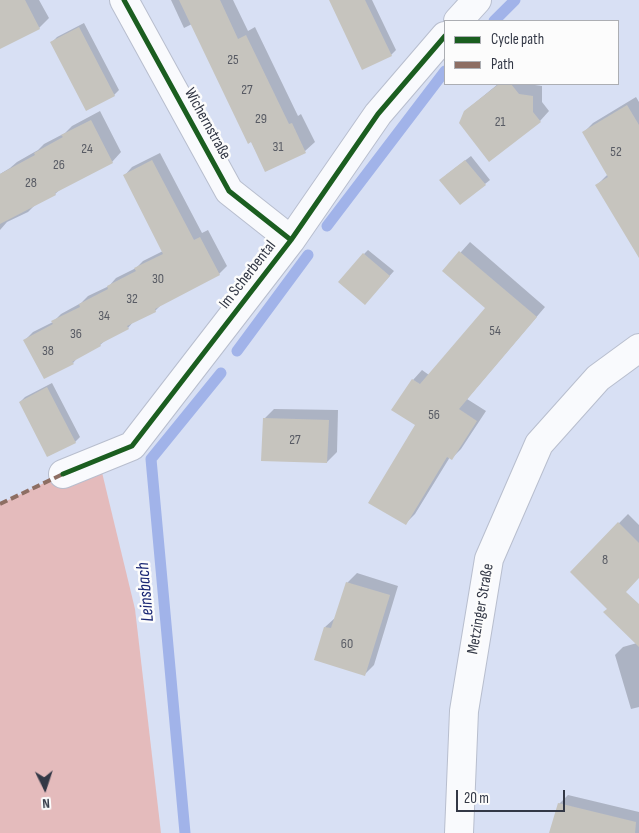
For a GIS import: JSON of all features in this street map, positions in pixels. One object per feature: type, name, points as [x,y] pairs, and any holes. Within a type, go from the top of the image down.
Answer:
[{"type":"street","name":"Wichernstraße","points":[[124,0],[230,191],[291,240]]},
{"type":"street","points":[[459,20],[477,0]]},
{"type":"street","name":"Im Scherbental","points":[[63,474],[132,446],[291,240],[378,114],[444,37]]},
{"type":"street","name":"Metzinger Straße","points":[[459,833],[464,711],[489,559],[539,444],[598,378],[639,348]]},
{"type":"shaded area","points":[[99,460],[135,609],[161,833],[0,833],[0,504],[63,474]]},
{"type":"building","points":[[0,0],[25,0],[40,29],[0,49]]},
{"type":"building","points":[[179,0],[220,0],[238,39],[246,35],[289,124],[292,123],[306,153],[265,172],[251,142],[248,144]]},
{"type":"building","points":[[329,0],[365,0],[392,56],[362,70]]},
{"type":"building","points":[[79,27],[115,96],[86,111],[50,42]]},
{"type":"building","points":[[498,85],[512,85],[519,94],[533,96],[533,112],[541,122],[489,162],[459,123],[464,111]]},
{"type":"building","points":[[627,105],[639,125],[639,258],[595,185],[608,177],[582,132]]},
{"type":"building","points":[[91,120],[113,163],[0,224],[0,174],[35,155],[34,153],[63,137],[61,135]]},
{"type":"building","points":[[152,160],[194,240],[200,237],[220,275],[155,309],[156,312],[127,326],[129,329],[100,344],[101,346],[72,362],[74,364],[44,379],[23,340],[53,324],[51,321],[80,307],[79,304],[108,289],[107,286],[136,271],[134,268],[163,254],[123,175]]},
{"type":"building","points":[[465,160],[486,185],[460,205],[439,180]]},
{"type":"building","points":[[459,251],[537,317],[459,409],[477,421],[452,460],[447,457],[406,525],[368,503],[415,425],[391,410],[412,379],[420,384],[485,308],[442,271]]},
{"type":"building","points":[[363,253],[390,276],[365,305],[338,282]]},
{"type":"building","points":[[47,387],[76,443],[47,457],[19,402]]},
{"type":"building","points":[[263,418],[329,420],[327,463],[261,461]]},
{"type":"building","points":[[618,522],[639,543],[639,578],[626,592],[639,604],[639,647],[603,612],[607,609],[570,572]]},
{"type":"building","points":[[346,582],[390,595],[365,676],[314,660],[324,627],[331,628]]},
{"type":"building","points":[[558,803],[636,822],[635,833],[549,833]]},
{"type":"waterway","name":"Leinsbach","points":[[495,20],[515,0]]},
{"type":"waterway","name":"Leinsbach","points":[[327,226],[444,72]]},
{"type":"waterway","name":"Leinsbach","points":[[237,351],[308,255]]},
{"type":"waterway","name":"Leinsbach","points":[[185,833],[151,459],[221,373]]},
{"type":"marked path","points":[[0,504],[63,474]]},
{"type":"cycle path","points":[[124,0],[229,191],[291,240]]},
{"type":"cycle path","points":[[63,474],[132,446],[291,240],[378,114],[444,37]]}]
